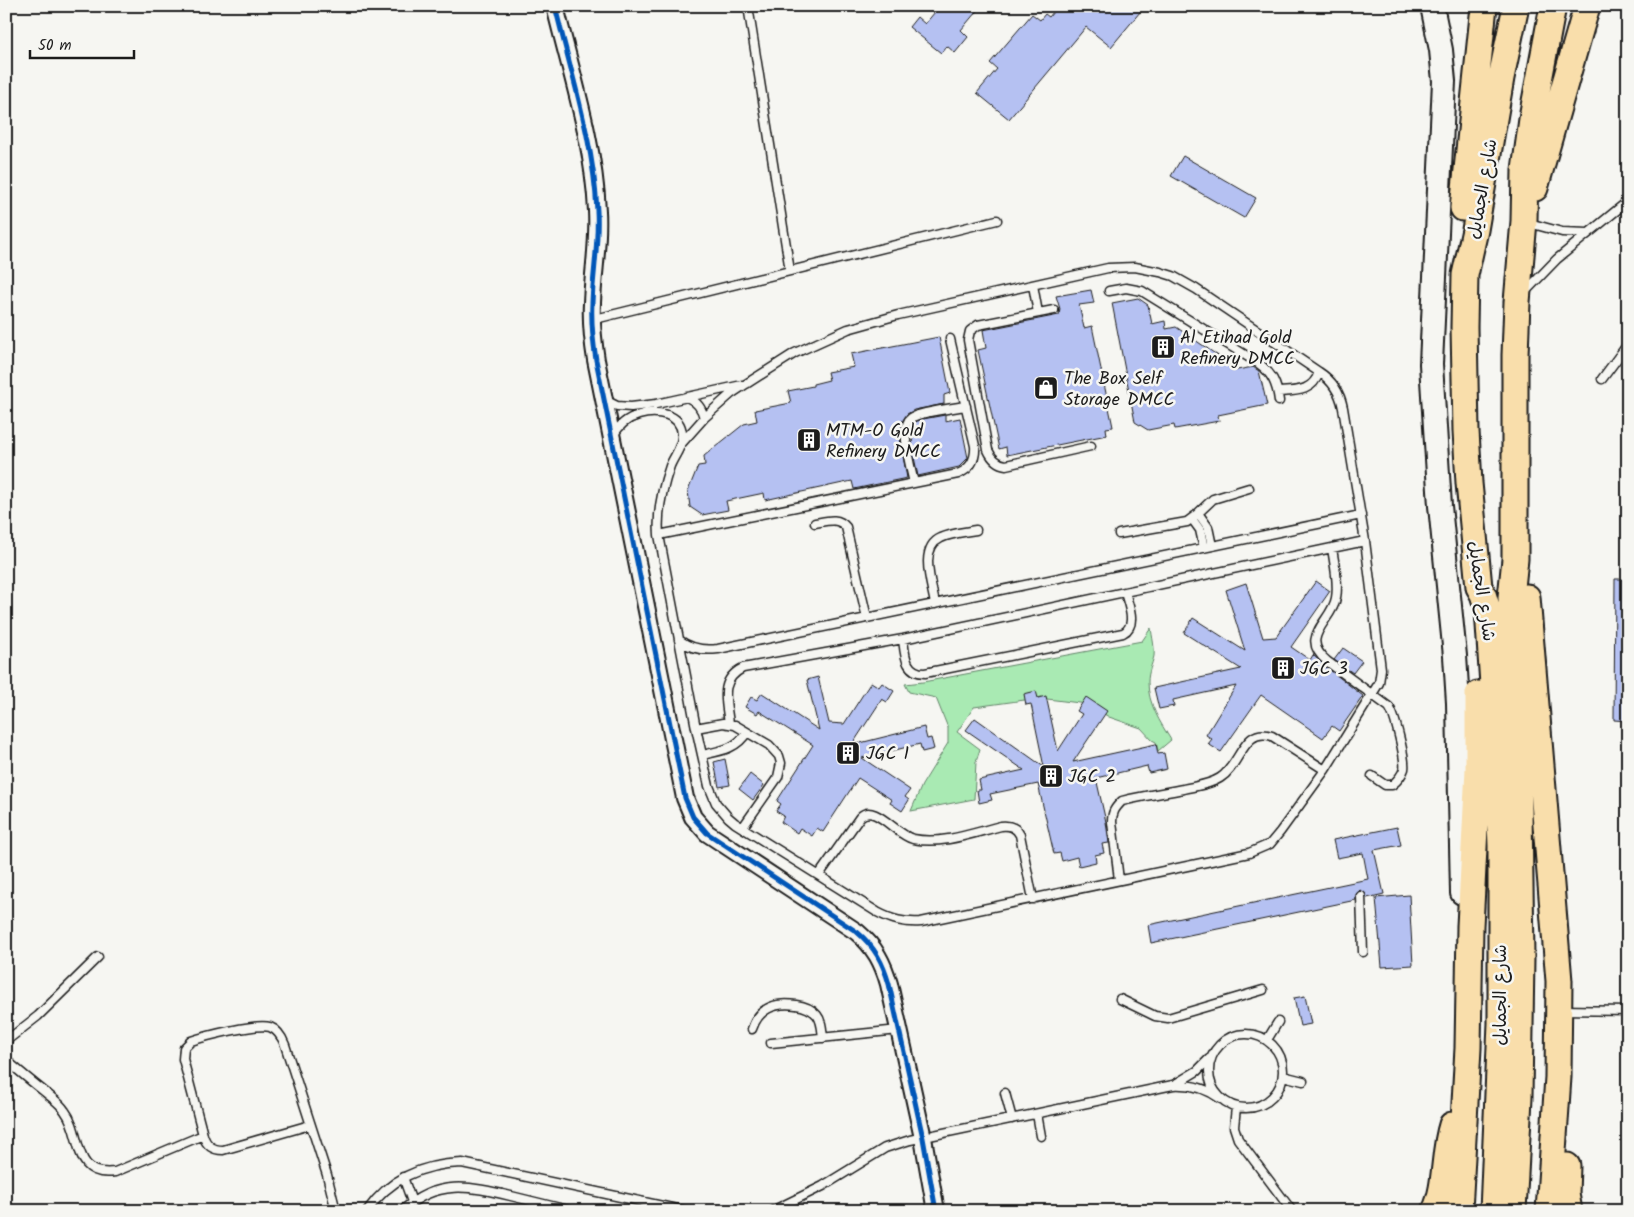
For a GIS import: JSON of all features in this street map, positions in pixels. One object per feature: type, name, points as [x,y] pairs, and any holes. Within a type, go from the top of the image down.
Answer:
[{"type":"main road","points":[[1432,6],[1441,50],[1444,81],[1431,355],[1432,402],[1456,675],[1461,886],[1470,926]]},
{"type":"main road","points":[[1466,275],[1464,207],[1484,6]]},
{"type":"main road","name":"شارع الجمايل","points":[[1493,1211],[1501,1023],[1501,846],[1498,745],[1488,610],[1479,587],[1472,518],[1466,431],[1464,327],[1466,275],[1501,78],[1516,6]]},
{"type":"main road","name":"شارع الجمايل","points":[[1513,1211],[1519,1098],[1521,957],[1520,819],[1511,597],[1515,559],[1515,355],[1528,141],[1553,6]]},
{"type":"main road","points":[[1524,221],[1532,201],[1587,6]]},
{"type":"main road","points":[[1515,559],[1522,572],[1527,596],[1557,948],[1559,1061],[1549,1211]]},
{"type":"main road","points":[[1459,1211],[1466,1094],[1470,926],[1478,770],[1475,614],[1479,587]]},
{"type":"main road","points":[[1434,1211],[1440,1194],[1449,1133],[1466,1094]]},
{"type":"main road","points":[[1556,1108],[1566,1145],[1566,1194],[1569,1211]]},
{"type":"street","points":[[554,6],[588,144],[594,178],[597,212],[597,247],[591,320],[596,360],[688,808],[707,833],[847,925],[867,940],[881,961],[886,972],[923,1138],[936,1211]]},
{"type":"lane","points":[[748,6],[790,271]]},
{"type":"lane","points":[[1517,302],[1543,272],[1628,202]]},
{"type":"lane","points":[[591,320],[997,220]]},
{"type":"lane","points":[[1524,221],[1549,230],[1588,233]]},
{"type":"lane","points":[[604,400],[617,406],[648,409],[662,413],[674,418],[681,428],[680,445],[664,482],[660,502],[659,534],[696,728],[709,786],[716,803],[728,817],[885,916],[902,922],[921,922],[1249,853],[1263,848],[1270,844],[1280,832],[1325,770],[1374,694],[1379,682],[1381,669],[1365,540],[1341,399],[1333,383],[1173,276],[1134,267],[1121,267],[875,320],[848,329],[795,353],[731,394],[704,418],[680,445]]},
{"type":"lane","points":[[1033,285],[1038,313]]},
{"type":"lane","points":[[1110,291],[1126,288],[1149,295],[1266,368],[1272,375],[1280,401]]},
{"type":"lane","points":[[1054,310],[978,325],[970,331],[968,336],[990,455],[997,462],[1006,464],[1091,446]]},
{"type":"lane","points":[[659,534],[964,472],[972,463],[976,452],[950,339]]},
{"type":"lane","points":[[1602,379],[1628,344]]},
{"type":"lane","points":[[1278,392],[1300,391],[1307,388],[1313,384],[1319,372]]},
{"type":"lane","points":[[612,439],[622,423],[648,409],[686,397],[746,384]]},
{"type":"lane","points":[[686,397],[696,403],[703,412],[704,418]]},
{"type":"lane","points":[[914,483],[906,433],[909,420],[917,416],[966,406]]},
{"type":"lane","points":[[1119,534],[1187,522],[1212,499],[1250,488]]},
{"type":"lane","points":[[1198,513],[1208,527],[1208,547]]},
{"type":"lane","points":[[679,640],[685,645],[701,650],[718,649],[1361,515]]},
{"type":"lane","points":[[1192,519],[1208,547]]},
{"type":"lane","points":[[816,523],[836,520],[846,527],[866,618]]},
{"type":"lane","points":[[935,604],[927,559],[931,546],[941,538],[976,530]]},
{"type":"lane","points":[[729,723],[726,686],[730,678],[743,668],[903,639],[1365,540]]},
{"type":"lane","points":[[1332,548],[1337,594],[1334,607],[1318,631],[1315,642],[1316,648],[1323,658],[1386,703],[1392,711],[1404,762],[1402,774],[1392,785],[1385,784],[1372,776]]},
{"type":"lane","points":[[903,639],[906,658],[910,668],[920,673],[925,673],[1123,633],[1129,628],[1131,621],[1125,592]]},
{"type":"lane","points":[[696,728],[729,723],[775,750],[779,756],[781,763],[778,776],[743,827]]},
{"type":"lane","points":[[702,755],[733,747],[739,743],[747,732]]},
{"type":"lane","points":[[1119,880],[1112,814],[1122,801],[1203,785],[1218,780],[1230,770],[1246,744],[1257,734],[1272,736],[1325,770]]},
{"type":"lane","points":[[819,875],[860,818],[867,813],[871,812],[878,816],[905,836],[924,840],[939,841],[1001,826],[1010,826],[1018,831],[1020,835],[1033,899]]},
{"type":"lane","points":[[1361,896],[1363,952]]},
{"type":"lane","points":[[6,1041],[38,1016],[98,957]]},
{"type":"lane","points":[[1120,1000],[1155,1016],[1168,1018],[1263,990]]},
{"type":"lane","points":[[752,1029],[758,1015],[764,1010],[777,1004],[785,1003],[806,1006],[816,1014],[822,1026],[823,1038]]},
{"type":"lane","points":[[1559,1010],[1628,1010]]},
{"type":"lane","points":[[1267,1040],[1278,1022]]},
{"type":"lane","points":[[310,1125],[223,1150],[212,1148],[205,1141],[203,1135],[183,1059],[184,1048],[196,1039],[255,1026],[274,1029],[283,1039],[310,1125],[336,1211]]},
{"type":"lane","points":[[771,1043],[899,1030]]},
{"type":"lane","points":[[772,1211],[823,1186],[886,1148],[904,1142],[1183,1084],[1213,1093],[1221,1099],[1236,1107],[1254,1108],[1270,1100],[1281,1085],[1283,1076],[1282,1060],[1278,1052],[1267,1040],[1258,1036],[1239,1034],[1222,1042],[1215,1049],[1209,1066],[1211,1084],[1221,1099]]},
{"type":"lane","points":[[1173,1085],[1197,1071],[1211,1058]]},
{"type":"lane","points":[[6,1060],[66,1112],[82,1159],[87,1165],[100,1172],[115,1172],[203,1135]]},
{"type":"lane","points":[[1283,1076],[1303,1081]]},
{"type":"lane","points":[[1005,1093],[1012,1119]]},
{"type":"lane","points":[[1236,1107],[1234,1127],[1238,1139],[1292,1211]]},
{"type":"lane","points":[[1037,1114],[1041,1136]]},
{"type":"lane","points":[[367,1211],[379,1196],[403,1177],[432,1166],[462,1164],[686,1211]]},
{"type":"lane","points":[[403,1177],[412,1202]]},
{"type":"lane","points":[[402,1211],[412,1202],[433,1191],[445,1188],[468,1187],[572,1211]]},
{"type":"green space","points":[[1151,628],[1154,656],[1148,682],[1150,698],[1155,712],[1171,740],[1158,751],[1156,742],[1141,728],[1109,717],[1088,704],[1039,698],[974,707],[957,732],[980,749],[976,762],[974,799],[911,811],[922,785],[948,743],[948,728],[936,698],[909,692],[905,684],[1142,641]]},
{"type":"building","points":[[940,6],[981,6],[961,30],[968,37],[955,53],[947,46],[941,53],[909,27],[917,17],[925,24]]},
{"type":"building","points":[[1058,6],[1145,6],[1111,47],[1086,27],[1009,119],[977,93],[997,69],[990,63],[1032,14],[1040,20],[1045,14],[1049,17]]},
{"type":"building","points":[[1183,156],[1256,198],[1244,218],[1171,176]]},
{"type":"building","name":"The Box Self Storage DMCC","points":[[1091,290],[1094,303],[1079,305],[1084,328],[1092,326],[1113,427],[1106,428],[1107,435],[1007,455],[1006,447],[999,449],[978,350],[986,348],[983,330],[1059,315],[1060,309],[1056,296]]},
{"type":"building","name":"Al Etihad Gold Refinery DMCC","points":[[1138,298],[1148,305],[1152,324],[1165,321],[1166,329],[1176,327],[1230,364],[1232,371],[1253,367],[1259,371],[1267,405],[1218,415],[1219,421],[1175,429],[1174,425],[1148,430],[1135,422],[1112,303]]},
{"type":"building","name":"MTM-O Gold Refinery DMCC","points":[[939,337],[950,393],[944,395],[944,404],[914,410],[907,414],[903,420],[900,439],[907,478],[854,489],[852,481],[765,500],[764,493],[726,501],[728,510],[702,515],[690,507],[688,491],[698,466],[705,465],[704,456],[744,424],[757,421],[755,410],[791,403],[788,391],[813,386],[813,384],[829,380],[827,372],[854,367],[851,354]]},
{"type":"building","points":[[945,415],[945,421],[960,418],[968,458],[959,467],[918,476],[912,448],[913,425],[915,422],[923,419]]},
{"type":"building","points":[[1615,579],[1628,579],[1628,721],[1614,720]]},
{"type":"building","name":"JGC 3","points":[[1316,581],[1330,591],[1291,647],[1310,660],[1313,655],[1363,696],[1339,731],[1332,726],[1323,738],[1261,695],[1221,752],[1208,744],[1212,739],[1206,735],[1236,686],[1173,700],[1174,706],[1159,709],[1154,688],[1241,669],[1184,633],[1193,618],[1245,651],[1226,590],[1246,583],[1263,638],[1276,637]]},
{"type":"building","points":[[1343,648],[1362,661],[1353,673],[1334,660]]},
{"type":"building","name":"JGC 1","points":[[818,677],[829,723],[844,724],[871,682],[879,687],[882,683],[894,691],[887,702],[882,699],[852,745],[924,727],[927,739],[931,738],[934,749],[922,752],[920,744],[862,758],[910,790],[905,797],[909,800],[902,811],[890,803],[892,800],[858,778],[823,832],[817,828],[812,836],[800,828],[797,833],[781,822],[784,816],[776,811],[781,804],[777,801],[813,745],[759,711],[757,714],[745,707],[751,697],[757,700],[762,693],[819,730],[807,680]]},
{"type":"building","name":"JGC 2","points":[[1036,691],[1038,698],[1046,696],[1058,751],[1082,714],[1077,711],[1086,697],[1107,711],[1073,762],[1156,744],[1158,754],[1164,753],[1167,769],[1149,773],[1147,766],[1096,778],[1109,843],[1102,844],[1104,853],[1095,855],[1096,862],[1079,866],[1077,857],[1062,861],[1060,853],[1054,854],[1038,784],[990,794],[992,800],[979,803],[977,790],[981,790],[979,780],[1024,770],[966,730],[975,718],[1044,767],[1031,704],[1026,705],[1024,694]]},
{"type":"building","points":[[725,759],[730,785],[719,787],[714,762]]},
{"type":"building","points":[[750,774],[764,785],[753,800],[739,789]]},
{"type":"building","points":[[1397,827],[1401,845],[1374,850],[1384,894],[1367,898],[1365,893],[1360,890],[1356,894],[1356,900],[1151,943],[1148,925],[1368,879],[1363,853],[1337,858],[1333,840]]},
{"type":"building","points":[[1409,895],[1413,965],[1382,967],[1376,898]]},
{"type":"building","points":[[1305,996],[1311,1024],[1300,1026],[1294,998]]},
{"type":"cycle path","points":[[555,6],[587,134],[595,185],[597,234],[592,317],[596,360],[685,798],[693,817],[707,833],[857,932],[869,944],[877,956],[889,984],[923,1138],[936,1211]]},
{"type":"place","name":"Al Etihad Gold Refinery DMCC","points":[[1163,347]]},
{"type":"place","name":"The Box Self Storage DMCC","points":[[1046,388]]},
{"type":"place","name":"MTM-O Gold Refinery DMCC","points":[[809,440]]},
{"type":"place","name":"JGC 3","points":[[1283,668]]},
{"type":"place","name":"JGC 1","points":[[848,753]]},
{"type":"place","name":"JGC 2","points":[[1051,776]]}]
